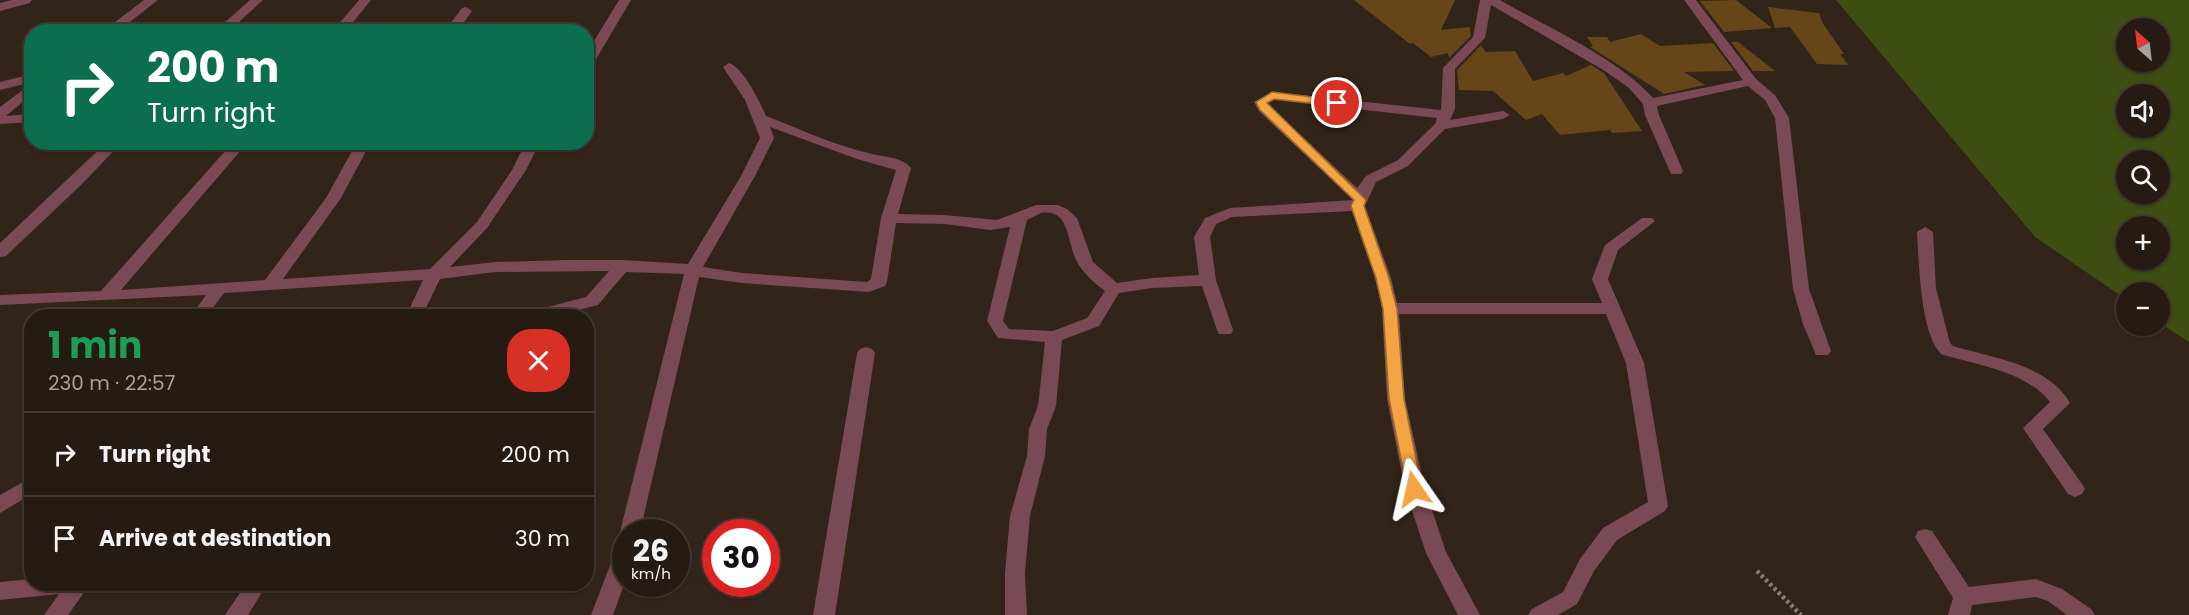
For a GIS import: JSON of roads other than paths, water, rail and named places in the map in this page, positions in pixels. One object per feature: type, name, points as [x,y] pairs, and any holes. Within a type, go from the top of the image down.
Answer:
[{"type":"street","points":[[2,8],[26,0]]},
{"type":"street","points":[[119,24],[152,0]]},
{"type":"street","points":[[229,24],[257,0]]},
{"type":"street","points":[[345,24],[365,0]]},
{"type":"street","points":[[594,53],[626,0]]},
{"type":"street","points":[[1359,203],[1371,179],[1402,163],[1443,121],[1448,109],[1449,68],[1479,38],[1486,0]]},
{"type":"street","points":[[1491,0],[1610,68],[1634,85],[1650,103],[1652,115],[1676,171]]},
{"type":"street","points":[[1690,0],[1751,82],[1770,98],[1782,118],[1801,289],[1822,351]]},
{"type":"street","points":[[456,24],[466,11]]},
{"type":"street","points":[[633,519],[693,270],[748,176],[767,138],[756,104],[729,67]]},
{"type":"street","points":[[0,86],[24,80]]},
{"type":"street","points":[[1650,103],[1751,82]]},
{"type":"street","points":[[0,114],[24,94]]},
{"type":"street","points":[[1469,615],[1436,553],[1414,489],[1396,399],[1390,309],[1383,278],[1359,203],[1264,108],[1261,102],[1272,96],[1443,121],[1503,115]]},
{"type":"street","points":[[0,120],[24,118]]},
{"type":"street","points":[[0,300],[106,296],[434,274],[495,267],[623,265],[693,270],[742,278],[869,287],[879,282],[889,218],[904,168],[895,163],[862,156],[761,119]]},
{"type":"street","points":[[0,252],[107,150]]},
{"type":"street","points":[[106,296],[234,150]]},
{"type":"street","points":[[270,285],[321,220],[351,171],[360,150]]},
{"type":"street","points":[[417,309],[434,274],[482,225],[519,170],[529,150]]},
{"type":"street","points":[[1225,330],[1208,280],[1202,237],[1210,220],[1230,213],[1359,203]]},
{"type":"street","points":[[889,218],[952,220],[982,225],[1003,224],[1043,207],[1060,210],[1072,221],[1080,252],[1093,276],[1114,289],[1152,283],[1208,280]]},
{"type":"street","points":[[1020,215],[995,321],[1004,334],[1054,337],[1093,322],[1114,289]]},
{"type":"street","points":[[1539,615],[1570,598],[1587,565],[1610,534],[1658,506],[1635,363],[1600,279],[1611,248],[1647,222]]},
{"type":"street","points":[[1925,232],[1928,288],[1942,345],[1947,350],[2018,372],[2044,383],[2055,393],[2061,403],[2032,428],[2075,489]]},
{"type":"street","points":[[562,309],[592,301],[623,265]]},
{"type":"street","points":[[204,309],[219,288]]},
{"type":"street","points":[[1390,309],[1612,308]]},
{"type":"street","points":[[1016,615],[1015,573],[1020,516],[1036,456],[1038,429],[1047,406],[1054,337]]},
{"type":"street","points":[[824,615],[866,353]]},
{"type":"street","points":[[0,489],[24,488]]},
{"type":"street","points":[[0,505],[24,490]]},
{"type":"street","points":[[1925,537],[1961,606],[2036,588],[2055,595],[2084,615]]},
{"type":"street","points":[[602,615],[612,588]]},
{"type":"street","points":[[0,591],[24,589]]},
{"type":"street","points":[[55,615],[74,591]]},
{"type":"street","points":[[236,615],[252,591]]}]
